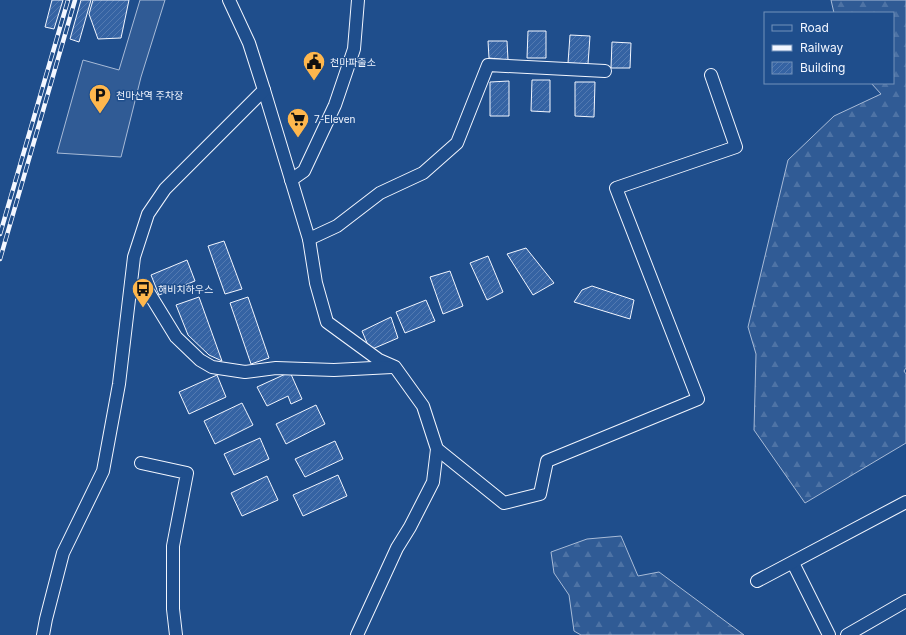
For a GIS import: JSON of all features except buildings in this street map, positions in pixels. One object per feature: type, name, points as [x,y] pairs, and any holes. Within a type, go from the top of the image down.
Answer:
[{"type":"street","points":[[229,0],[249,43],[264,90],[309,238],[316,283],[327,322],[379,360],[395,367],[423,406],[437,449],[433,482],[410,527],[397,548],[357,635]]},
{"type":"street","points":[[291,180],[304,171],[335,105],[354,49],[358,0]]},
{"type":"street","points":[[309,238],[337,226],[380,194],[423,173],[458,143],[488,65],[605,71]]},
{"type":"street","points":[[437,449],[504,503],[540,494],[547,461],[698,399],[616,188],[736,147],[711,75]]},
{"type":"street","points":[[44,635],[63,553],[103,471],[119,384],[134,257],[148,214],[158,198],[264,90]]},
{"type":"street","points":[[131,284],[149,293],[176,337],[200,360],[212,367],[245,372],[276,368],[334,370],[395,367]]},
{"type":"street","points":[[141,463],[187,473],[173,546],[173,609],[176,635]]},
{"type":"street","points":[[757,581],[792,564],[906,502]]},
{"type":"street","points":[[792,564],[829,635]]},
{"type":"street","points":[[847,635],[906,601]]},
{"type":"green space","points":[[831,0],[906,0],[906,368],[904,371],[906,374],[906,443],[805,503],[754,430],[756,354],[748,327],[788,160],[834,116],[881,94],[872,84],[894,84],[894,12],[834,12]]},
{"type":"green space","points":[[621,536],[638,576],[659,572],[744,635],[581,635],[574,631],[569,595],[554,573],[551,552],[587,539]]},
{"type":"shaded area","name":"천마산역 주차장","points":[[140,0],[165,0],[141,77],[121,157],[57,153],[83,60],[119,70]]},
{"type":"railway","points":[[0,234],[68,0]]},
{"type":"railway","points":[[0,259],[75,0]]},
{"type":"place","name":"천마파출소","points":[[314,82]]},
{"type":"place","name":"천마산역 주차장","points":[[100,114]]},
{"type":"place","name":"7-Eleven","points":[[298,138]]},
{"type":"place","name":"해비치하우스","points":[[143,308]]}]
